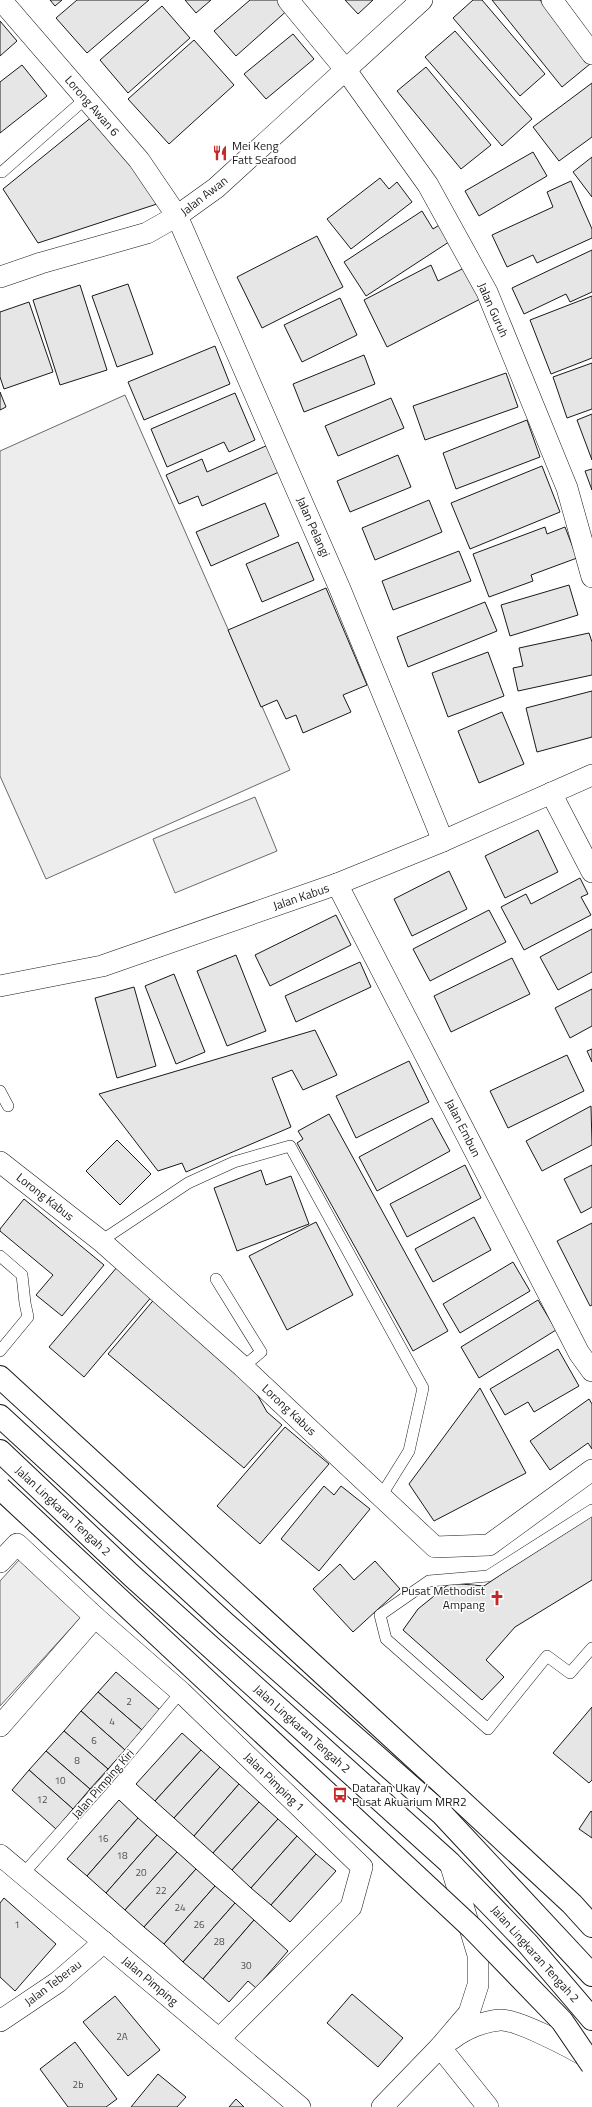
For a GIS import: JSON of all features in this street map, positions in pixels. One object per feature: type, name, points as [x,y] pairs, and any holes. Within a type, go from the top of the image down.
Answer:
[{"type":"highway","points":[[0,1377],[444,1785],[572,1904],[592,1926]]},
{"type":"highway","points":[[0,1416],[226,1624],[442,1814],[592,1975]]},
{"type":"highway","name":"Jalan Lingkaran Tengah 2","points":[[0,1451],[132,1576],[450,1863],[528,1944],[592,2019]]},
{"type":"highway","points":[[0,1488],[472,1928],[562,2021],[592,2065]]},
{"type":"street","name":"Lorong Awan 6","points":[[1,0],[139,160],[177,216]]},
{"type":"street","name":"Jalan Guruh","points":[[288,0],[345,69],[428,185],[487,292],[568,488],[592,576]]},
{"type":"street","name":"Jalan Awan","points":[[0,277],[41,263],[147,232],[177,216],[216,188],[422,0]]},
{"type":"street","points":[[552,0],[592,54]]},
{"type":"street","name":"Jalan Pelangi","points":[[177,216],[340,589],[443,841]]},
{"type":"street","name":"Jalan Kabus","points":[[0,986],[102,966],[337,884],[443,841],[592,775]]},
{"type":"street","points":[[551,793],[592,872]]},
{"type":"street","name":"Jalan Embun","points":[[337,884],[586,1348],[592,1371]]},
{"type":"street","name":"Lorong Kabus","points":[[0,1162],[101,1241],[243,1367],[435,1548],[489,1545],[592,1470]]},
{"type":"street","name":"Jalan Pimping 1","points":[[0,1562],[17,1544],[95,1617],[181,1692],[362,1867],[351,1907],[219,2039]]},
{"type":"street","points":[[0,1726],[95,1617]]},
{"type":"street","name":"Jalan Pimping","points":[[0,1855],[300,2107]]},
{"type":"street","points":[[382,2107],[440,2047],[469,2013],[478,1985],[478,1955],[450,1863]]},
{"type":"street","name":"Jalan Teberau","points":[[0,2021],[58,1982],[104,1942]]},
{"type":"street","points":[[440,2047],[461,2032],[478,2025],[502,2020],[539,2032],[592,2060]]},
{"type":"street","points":[[440,2047],[488,2107]]},
{"type":"lane","points":[[2,172],[85,99]]},
{"type":"lane","points":[[0,1090],[8,1106]]},
{"type":"lane","points":[[101,1241],[188,1184],[234,1162],[290,1146],[423,1388],[409,1451],[381,1496]]},
{"type":"lane","points":[[0,1256],[22,1275],[28,1318],[0,1351]]},
{"type":"lane","points":[[216,1279],[261,1352],[243,1367]]},
{"type":"lane","points":[[592,1510],[488,1576],[429,1581],[380,1615],[386,1639],[488,1729],[547,1656],[570,1673],[592,1648]]},
{"type":"lane","name":"Jalan Pimping Kiri","points":[[23,1874],[105,1782],[181,1692]]},
{"type":"shaded area","points":[[125,395],[290,770],[46,879],[0,776],[0,451]]},
{"type":"shaded area","points":[[255,797],[277,851],[175,893],[153,839]]},
{"type":"shaded area","points":[[19,1560],[82,1616],[0,1706],[0,1581]]},
{"type":"building","points":[[50,0],[62,0],[55,6]]},
{"type":"building","points":[[77,0],[149,0],[87,53],[56,18]]},
{"type":"building","points":[[185,0],[211,0],[196,13]]},
{"type":"building","points":[[250,0],[283,0],[290,8],[236,56],[214,31]]},
{"type":"building","points":[[345,0],[373,0],[358,14]]},
{"type":"building","points":[[473,0],[482,0],[545,74],[520,96],[453,18]]},
{"type":"building","points":[[492,0],[540,0],[590,64],[562,87]]},
{"type":"building","points":[[162,6],[190,38],[128,93],[100,60]]},
{"type":"building","points":[[0,21],[17,41],[0,56]]},
{"type":"building","points":[[455,31],[532,119],[502,146],[425,57]]},
{"type":"building","points":[[293,34],[314,59],[266,99],[244,74]]},
{"type":"building","points":[[194,40],[234,85],[169,144],[128,99]]},
{"type":"building","points":[[22,65],[47,96],[0,133],[0,82]]},
{"type":"building","points":[[426,67],[491,145],[461,169],[397,91]]},
{"type":"building","points":[[592,83],[592,137],[559,161],[533,127]]},
{"type":"building","points":[[93,116],[163,202],[38,243],[3,189]]},
{"type":"building","points":[[533,152],[547,176],[479,216],[465,191]]},
{"type":"building","points":[[592,157],[592,197],[573,172]]},
{"type":"building","points":[[380,178],[389,189],[397,182],[412,202],[351,249],[327,219]]},
{"type":"building","points":[[571,181],[592,229],[592,238],[537,263],[533,255],[507,267],[492,235],[553,207],[547,192]]},
{"type":"building","points":[[422,211],[433,229],[444,222],[455,238],[366,296],[344,262]]},
{"type":"building","points":[[317,236],[343,287],[262,328],[237,277]]},
{"type":"building","points":[[592,250],[592,292],[570,302],[566,294],[524,314],[512,288]]},
{"type":"building","points":[[431,265],[438,281],[470,265],[486,296],[387,347],[364,300]]},
{"type":"building","points":[[128,284],[153,354],[117,367],[92,296]]},
{"type":"building","points":[[80,285],[107,370],[60,385],[33,300]]},
{"type":"building","points":[[592,296],[592,358],[551,374],[530,320]]},
{"type":"building","points":[[340,298],[357,335],[302,362],[284,325]]},
{"type":"building","points":[[29,302],[53,372],[4,389],[0,377],[0,312]]},
{"type":"building","points":[[215,346],[230,384],[144,420],[128,382]]},
{"type":"building","points":[[364,355],[375,384],[304,412],[293,384]]},
{"type":"building","points":[[592,363],[592,409],[567,418],[553,377]]},
{"type":"building","points":[[506,373],[518,407],[425,440],[413,406]]},
{"type":"building","points":[[0,392],[6,407],[0,410]]},
{"type":"building","points":[[235,393],[255,440],[229,452],[224,442],[167,467],[151,429]]},
{"type":"building","points":[[391,398],[404,428],[338,456],[325,426]]},
{"type":"building","points":[[592,414],[592,460],[577,420]]},
{"type":"building","points":[[527,420],[540,457],[456,489],[443,453]]},
{"type":"building","points":[[268,445],[279,472],[202,506],[198,496],[179,504],[166,475],[202,459],[207,472]]},
{"type":"building","points":[[398,455],[411,487],[350,512],[337,481]]},
{"type":"building","points":[[542,466],[560,512],[470,549],[451,503]]},
{"type":"building","points":[[592,469],[592,490],[585,471]]},
{"type":"building","points":[[429,500],[442,532],[375,560],[362,528]]},
{"type":"building","points":[[265,503],[279,536],[211,566],[196,532]]},
{"type":"building","points":[[545,527],[547,534],[565,527],[577,558],[531,575],[533,581],[489,597],[473,554]]},
{"type":"building","points":[[298,542],[314,580],[262,602],[246,564]]},
{"type":"building","points":[[459,551],[471,581],[393,610],[382,581]]},
{"type":"building","points":[[569,585],[578,615],[510,636],[501,605]]},
{"type":"building","points":[[326,588],[367,685],[343,695],[351,712],[303,733],[296,715],[286,719],[277,700],[261,707],[228,630]]},
{"type":"building","points":[[485,602],[497,631],[408,667],[397,637]]},
{"type":"building","points":[[589,633],[592,642],[592,675],[518,691],[513,668],[523,666],[519,648]]},
{"type":"building","points":[[488,652],[504,696],[448,717],[432,673]]},
{"type":"building","points":[[592,691],[592,737],[537,752],[526,708]]},
{"type":"building","points":[[502,712],[524,764],[479,783],[458,731]]},
{"type":"building","points":[[538,830],[558,872],[505,898],[485,856]]},
{"type":"building","points":[[449,871],[467,909],[412,936],[394,899]]},
{"type":"building","points":[[580,878],[588,894],[581,897],[591,915],[524,950],[501,907],[526,894],[531,904]]},
{"type":"building","points":[[489,910],[506,942],[430,981],[413,949]]},
{"type":"building","points":[[336,915],[351,945],[270,986],[255,955]]},
{"type":"building","points":[[592,929],[592,972],[558,990],[540,957]]},
{"type":"building","points":[[236,955],[266,1031],[227,1046],[197,971]]},
{"type":"building","points":[[512,958],[530,994],[451,1032],[434,996]]},
{"type":"building","points":[[360,962],[371,987],[296,1022],[285,996]]},
{"type":"building","points":[[174,974],[205,1052],[176,1064],[145,986]]},
{"type":"building","points":[[134,987],[156,1066],[117,1078],[95,998]]},
{"type":"building","points":[[592,989],[592,1026],[570,1038],[555,1008]]},
{"type":"building","points":[[315,1030],[337,1075],[303,1090],[292,1070],[272,1078],[291,1127],[186,1172],[182,1163],[158,1171],[99,1094]]},
{"type":"building","points":[[592,1049],[592,1062],[587,1051]]},
{"type":"building","points":[[567,1055],[584,1091],[508,1128],[490,1091]]},
{"type":"building","points":[[409,1061],[429,1102],[356,1138],[336,1096]]},
{"type":"building","points":[[591,1106],[592,1145],[542,1171],[526,1141]]},
{"type":"building","points":[[329,1114],[448,1331],[413,1351],[297,1143],[303,1139],[298,1131]]},
{"type":"building","points":[[432,1118],[450,1151],[377,1191],[359,1157]]},
{"type":"building","points":[[117,1140],[151,1174],[120,1205],[86,1171]]},
{"type":"building","points":[[465,1165],[481,1198],[407,1237],[390,1204]]},
{"type":"building","points":[[592,1165],[592,1207],[581,1213],[564,1179]]},
{"type":"building","points":[[261,1170],[266,1185],[291,1176],[309,1224],[237,1251],[214,1188]]},
{"type":"building","points":[[24,1199],[104,1265],[62,1316],[36,1295],[53,1275],[0,1231]]},
{"type":"building","points":[[474,1217],[491,1250],[433,1282],[415,1249]]},
{"type":"building","points":[[316,1222],[353,1295],[287,1330],[249,1256]]},
{"type":"building","points":[[592,1223],[592,1305],[590,1306],[557,1241]]},
{"type":"building","points":[[513,1262],[530,1291],[460,1333],[443,1304]]},
{"type":"building","points":[[118,1266],[153,1295],[84,1377],[49,1347]]},
{"type":"building","points":[[157,1296],[249,1380],[267,1412],[282,1425],[244,1468],[108,1354]]},
{"type":"building","points":[[538,1300],[556,1330],[479,1378],[461,1347]]},
{"type":"building","points":[[558,1349],[579,1386],[534,1412],[528,1402],[505,1415],[490,1389]]},
{"type":"building","points":[[480,1388],[526,1473],[434,1521],[409,1484]]},
{"type":"building","points":[[589,1399],[592,1404],[592,1449],[588,1443],[550,1470],[530,1441]]},
{"type":"building","points":[[285,1427],[329,1464],[260,1544],[217,1506]]},
{"type":"building","points":[[324,1486],[334,1495],[341,1486],[370,1509],[319,1571],[281,1539]]},
{"type":"building","name":"Pusat Methodist Ampang","points":[[592,1513],[592,1580],[515,1627],[486,1660],[504,1677],[482,1700],[403,1630],[418,1609],[450,1583],[484,1586]]},
{"type":"building","points":[[375,1561],[400,1589],[353,1632],[313,1589],[340,1564],[354,1580]]},
{"type":"building","points":[[116,1672],[160,1710],[142,1730],[98,1692]]},
{"type":"building","points":[[98,1692],[142,1730],[125,1750],[81,1711]]},
{"type":"building","points":[[592,1707],[592,1780],[589,1783],[553,1753]]},
{"type":"building","points":[[81,1711],[125,1750],[108,1769],[64,1731]]},
{"type":"building","points":[[64,1731],[108,1769],[90,1789],[46,1751]]},
{"type":"building","points":[[182,1733],[201,1750],[155,1801],[136,1784]]},
{"type":"building","points":[[201,1750],[220,1767],[174,1818],[155,1801]]},
{"type":"building","points":[[46,1751],[90,1789],[73,1809],[29,1770]]},
{"type":"building","points":[[220,1767],[239,1784],[194,1836],[174,1818]]},
{"type":"building","points":[[29,1770],[73,1809],[56,1829],[12,1790]]},
{"type":"building","points":[[239,1784],[259,1802],[213,1853],[194,1836]]},
{"type":"building","points":[[119,1800],[138,1818],[87,1876],[67,1859]]},
{"type":"building","points":[[259,1802],[278,1819],[232,1870],[213,1853]]},
{"type":"building","points":[[591,1811],[592,1812],[592,1838],[579,1829]]},
{"type":"building","points":[[138,1818],[157,1835],[106,1893],[87,1876]]},
{"type":"building","points":[[278,1819],[297,1836],[251,1888],[232,1870]]},
{"type":"building","points":[[157,1835],[177,1852],[125,1910],[106,1893]]},
{"type":"building","points":[[297,1836],[316,1854],[271,1905],[251,1888]]},
{"type":"building","points":[[177,1852],[196,1869],[144,1927],[125,1910]]},
{"type":"building","points":[[316,1854],[336,1871],[290,1922],[271,1905]]},
{"type":"building","points":[[196,1869],[215,1886],[164,1944],[144,1927]]},
{"type":"building","points":[[215,1886],[235,1903],[183,1962],[164,1944]]},
{"type":"building","points":[[4,1898],[56,1944],[15,1991],[0,1977],[0,1903]]},
{"type":"building","points":[[235,1903],[254,1920],[203,1979],[183,1962]]},
{"type":"building","points":[[254,1920],[288,1951],[256,1988],[248,1981],[229,2002],[203,1979]]},
{"type":"building","points":[[352,1994],[403,2038],[378,2067],[327,2023]]},
{"type":"building","points":[[115,1996],[160,2050],[128,2076],[83,2022]]},
{"type":"building","points":[[75,2042],[117,2099],[106,2107],[68,2107],[40,2069]]},
{"type":"building","points":[[158,2074],[186,2097],[177,2107],[131,2107]]},
{"type":"building","points":[[236,2099],[244,2107],[229,2107]]},
{"type":"place","name":"Mei Keng Fatt Seafood","points":[[220,153]]},
{"type":"place","name":"Pusat Methodist Ampang","points":[[497,1598]]},
{"type":"place","name":"Dataran Ukay / Pusat Akuarium MRR2","points":[[340,1795]]}]
